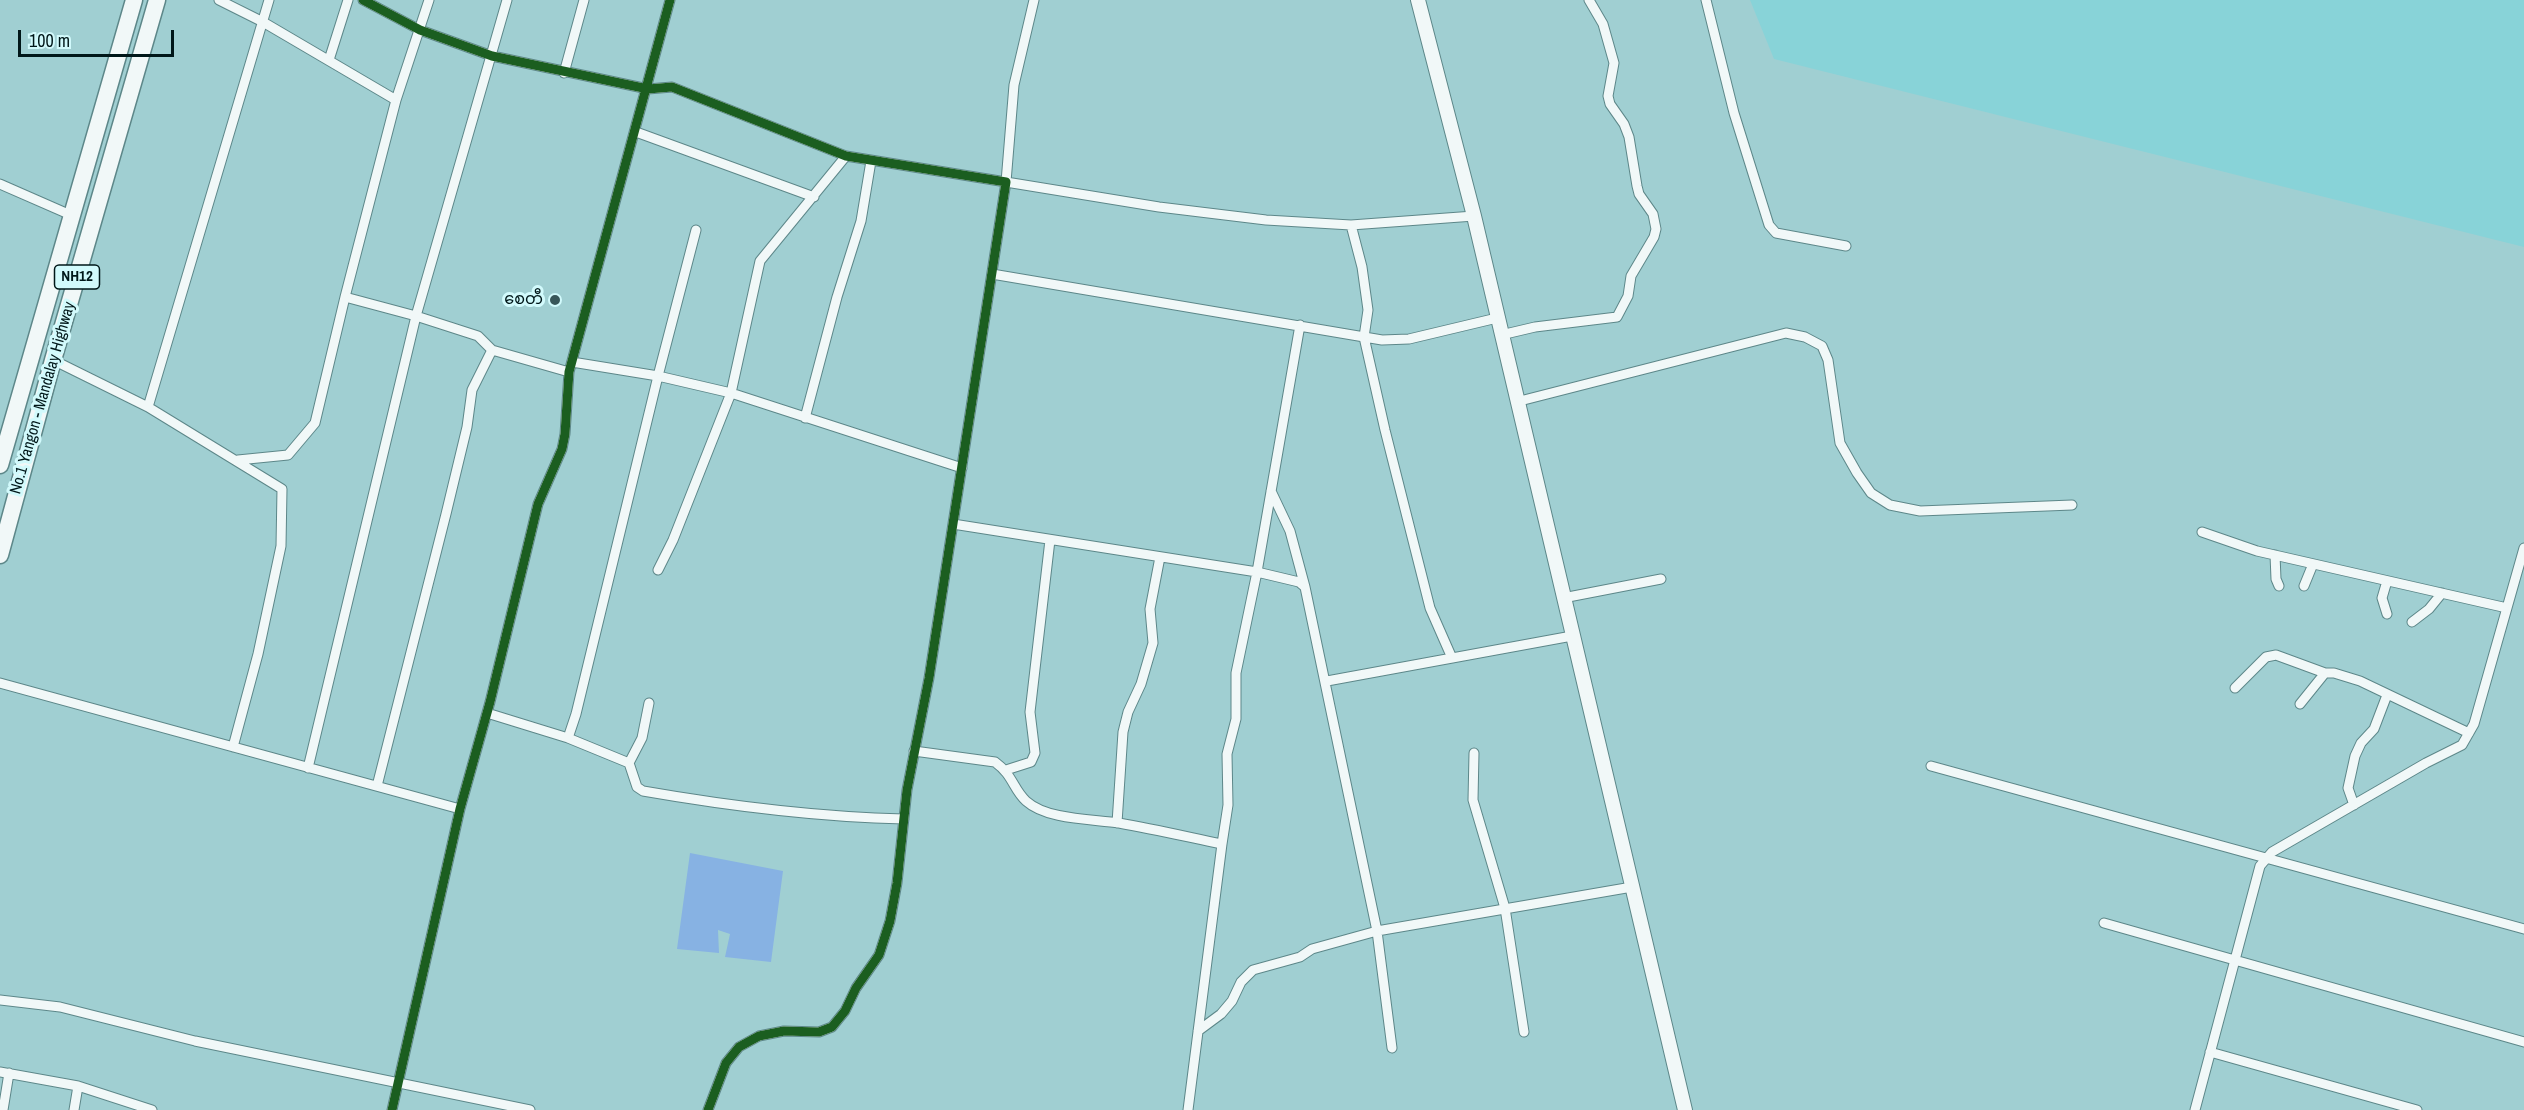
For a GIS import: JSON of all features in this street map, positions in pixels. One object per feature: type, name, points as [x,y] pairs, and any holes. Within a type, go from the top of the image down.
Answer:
[{"type":"highway","name":"No.1 Yangon - Mandalay Highway","points":[[0,465],[134,0]]},
{"type":"highway","name":"No.1 Yangon - Mandalay Highway","points":[[0,555],[53,360],[157,0]]},
{"type":"main road","points":[[1418,0],[1474,216],[1516,402],[1685,1110]]},
{"type":"street","points":[[219,0],[263,22],[396,100]]},
{"type":"street","points":[[148,407],[269,0]]},
{"type":"street","points":[[329,60],[348,0]]},
{"type":"street","points":[[363,0],[420,30],[492,56],[648,89],[672,87],[846,156],[1159,207],[1266,219],[1351,225],[1474,216]]},
{"type":"street","points":[[238,460],[288,455],[315,423],[396,100],[429,0]]},
{"type":"street","points":[[308,768],[416,316],[507,0]]},
{"type":"street","points":[[564,73],[584,0]]},
{"type":"street","points":[[392,1110],[460,809],[487,714],[538,504],[562,449],[569,372],[648,89],[670,0]]},
{"type":"street","points":[[708,1110],[726,1063],[739,1047],[759,1036],[784,1031],[819,1032],[832,1027],[845,1011],[856,988],[879,955],[890,921],[914,751],[929,678],[1006,182],[1014,85],[1034,0]]},
{"type":"street","points":[[1501,335],[1535,327],[1617,317],[1628,296],[1631,276],[1654,237],[1656,229],[1653,214],[1639,194],[1629,136],[1624,124],[1610,104],[1608,96],[1614,63],[1603,24],[1589,0]]},
{"type":"street","points":[[1706,0],[1734,113],[1769,225],[1776,233],[1846,246]]},
{"type":"street","points":[[636,132],[814,197]]},
{"type":"street","points":[[658,570],[673,540],[731,393],[760,261],[846,156]]},
{"type":"street","points":[[805,418],[837,297],[861,221],[871,160]]},
{"type":"street","points":[[0,184],[73,216]]},
{"type":"street","points":[[1351,225],[1362,267],[1368,310],[1364,337],[1385,430],[1430,608],[1452,658]]},
{"type":"street","points":[[568,738],[696,230]]},
{"type":"street","points":[[992,274],[1382,340],[1409,339],[1497,318]]},
{"type":"street","points":[[345,297],[478,336],[492,350],[569,372]]},
{"type":"street","points":[[1188,1110],[1228,805],[1227,754],[1236,719],[1236,673],[1257,573],[1300,325]]},
{"type":"street","points":[[1516,402],[1786,333],[1805,337],[1822,346],[1828,360],[1840,442],[1871,493],[1890,505],[1920,511],[2072,504]]},
{"type":"street","points":[[377,786],[446,514],[472,390],[492,350]]},
{"type":"street","points":[[53,360],[148,407],[282,489],[282,546],[258,654],[233,747]]},
{"type":"street","points":[[572,362],[658,376],[731,393],[962,468]]},
{"type":"street","points":[[1271,491],[1290,531],[1327,681],[1377,931],[1392,1048]]},
{"type":"street","points":[[953,524],[1257,573],[1299,582],[1305,587]]},
{"type":"street","points":[[2202,532],[2275,555],[2507,608]]},
{"type":"street","points":[[1006,770],[1031,762],[1035,753],[1030,712],[1050,540]]},
{"type":"street","points":[[2195,1110],[2260,866],[2272,852],[2462,745],[2474,724],[2524,549]]},
{"type":"street","points":[[2275,555],[2279,586]]},
{"type":"street","points":[[1117,823],[1123,732],[1153,643],[1150,609],[1160,557]]},
{"type":"street","points":[[2304,586],[2313,564]]},
{"type":"street","points":[[1563,598],[1661,579]]},
{"type":"street","points":[[2387,581],[2382,598],[2387,614]]},
{"type":"street","points":[[2412,622],[2429,609],[2442,593]]},
{"type":"street","points":[[1327,681],[1572,636]]},
{"type":"street","points":[[2235,688],[2266,657],[2285,658],[2325,673],[2360,681],[2469,733]]},
{"type":"street","points":[[2300,704],[2325,673]]},
{"type":"street","points":[[0,683],[460,809]]},
{"type":"street","points":[[2354,805],[2348,788],[2355,756],[2361,743],[2374,729],[2387,695]]},
{"type":"street","points":[[649,703],[642,738],[630,763],[637,787],[643,791],[703,801],[851,818],[904,819]]},
{"type":"street","points":[[487,714],[568,738],[630,763]]},
{"type":"street","points":[[914,751],[995,762],[1006,770],[1025,801],[1039,809],[1071,818],[1117,823],[1222,844]]},
{"type":"street","points":[[1474,753],[1473,800],[1505,908],[1524,1032]]},
{"type":"street","points":[[1931,766],[2524,929]]},
{"type":"street","points":[[1198,1031],[1221,1014],[1232,1001],[1241,982],[1253,970],[1300,957],[1312,949],[1377,931],[1632,887]]},
{"type":"street","points":[[2104,923],[2524,1042]]},
{"type":"street","points":[[0,1000],[60,1007],[195,1041],[530,1110]]},
{"type":"street","points":[[2210,1052],[2417,1110]]},
{"type":"street","points":[[3,1110],[4,1072],[78,1086],[152,1110]]},
{"type":"street","points":[[74,1110],[78,1086]]},
{"type":"shaded area","points":[[1750,0],[2524,0],[2524,247],[1774,59]]},
{"type":"shaded area","points":[[690,853],[783,871],[771,962],[725,957],[730,934],[718,930],[719,953],[677,949]]},
{"type":"cycle path","points":[[363,0],[420,30],[492,56],[648,89],[672,87],[846,156],[1006,182],[929,678],[907,790],[897,883],[890,921],[879,955],[856,988],[845,1011],[832,1027],[819,1032],[784,1031],[759,1036],[739,1047],[726,1063],[708,1110]]},
{"type":"cycle path","points":[[392,1110],[460,809],[490,702],[538,504],[562,449],[569,372],[670,0]]},
{"type":"place","name":"စေတီ","points":[[555,300]]}]
